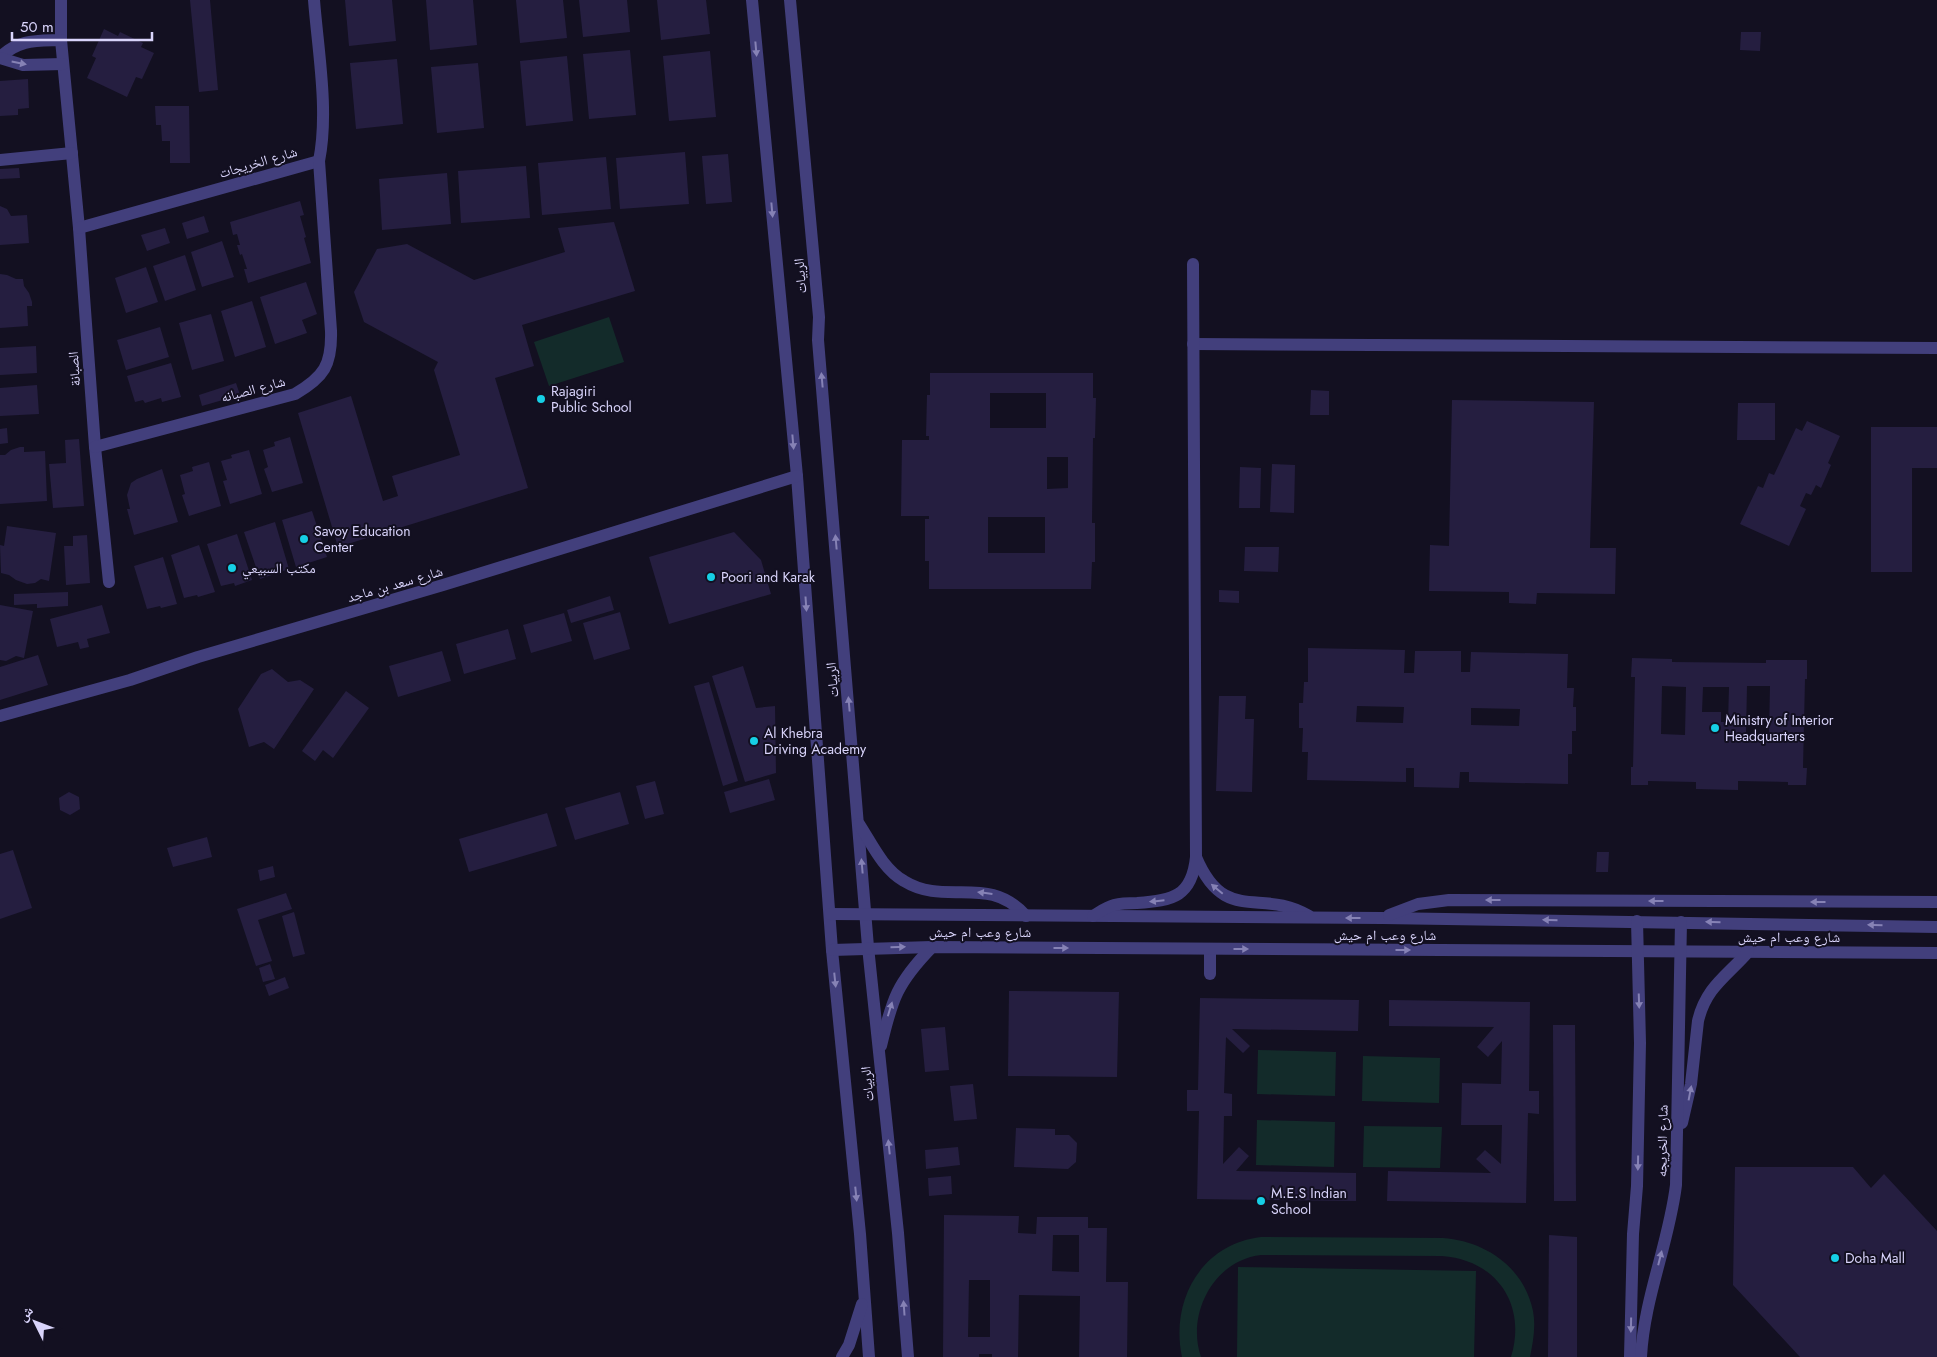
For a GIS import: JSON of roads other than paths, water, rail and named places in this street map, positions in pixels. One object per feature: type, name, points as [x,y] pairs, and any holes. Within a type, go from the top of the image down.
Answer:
[{"type":"street","name":"الصبانة","points":[[61,0],[61,40],[79,228],[95,447],[109,582]]},
{"type":"street","name":"شارع الخريجات","points":[[79,228],[319,161],[323,142],[324,120],[314,0]]},
{"type":"street","name":"الربيات","points":[[752,0],[797,476],[832,950],[869,1357]]},
{"type":"street","name":"الربيات","points":[[790,0],[819,317],[818,340],[868,948],[898,1233],[908,1357]]},
{"type":"street","points":[[61,40],[20,44],[11,47],[0,58],[23,65],[63,64]]},
{"type":"street","points":[[0,160],[72,153]]},
{"type":"street","name":"شارع الصبانه","points":[[95,447],[295,394],[311,384],[324,370],[331,352],[331,331],[319,161]]},
{"type":"street","points":[[1094,916],[1112,905],[1160,902],[1175,897],[1187,887],[1194,873],[1196,857],[1193,264]]},
{"type":"street","points":[[1193,344],[1937,348]]},
{"type":"street","name":"شارع سعد بن ماجد","points":[[0,716],[130,680],[198,657],[443,585],[797,476]]},
{"type":"street","points":[[858,822],[887,866],[904,881],[930,891],[991,893],[1010,902],[1026,916]]},
{"type":"street","points":[[1196,857],[1206,878],[1223,895],[1245,902],[1280,904],[1291,907],[1312,918]]},
{"type":"street","name":"شارع وعب ام حيش","points":[[1382,918],[1418,904],[1449,900],[1937,902]]},
{"type":"street","name":"شارع وعب ام حيش","points":[[830,914],[1382,918],[1930,926]]},
{"type":"street","points":[[1930,926],[1937,916]]},
{"type":"street","name":"شارع الخريجه","points":[[1630,1357],[1632,1234],[1637,1186],[1640,1043],[1637,921]]},
{"type":"street","name":"شارع الخريجه","points":[[1641,1357],[1650,1297],[1674,1203],[1682,922]]},
{"type":"street","points":[[879,1056],[890,1009],[896,993],[913,966],[932,947]]},
{"type":"street","name":"شارع وعب ام حيش","points":[[832,950],[932,947],[1937,953]]},
{"type":"street","points":[[1210,949],[1210,974]]},
{"type":"street","points":[[1677,1140],[1689,1097],[1701,1008],[1716,983],[1734,968],[1748,952]]},
{"type":"street","points":[[842,1357],[849,1345],[865,1297]]},
{"type":"place","name":"Rajagiri Public School","points":[[541,399]]},
{"type":"place","name":"Savoy Education Center","points":[[304,539]]},
{"type":"place","name":"مكتب السبيعي","points":[[232,568]]},
{"type":"place","name":"Poori and Karak","points":[[711,577]]},
{"type":"place","name":"Ministry of Interior Headquarters","points":[[1715,728]]},
{"type":"place","name":"Al Khebra Driving Academy","points":[[754,741]]},
{"type":"place","name":"M.E.S Indian School","points":[[1261,1201]]},
{"type":"place","name":"Doha Mall","points":[[1835,1258]]}]
